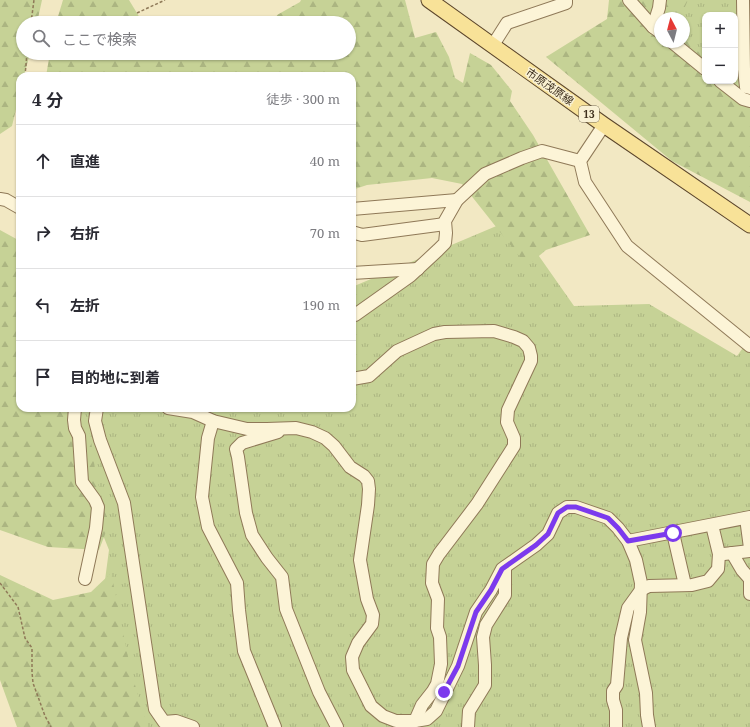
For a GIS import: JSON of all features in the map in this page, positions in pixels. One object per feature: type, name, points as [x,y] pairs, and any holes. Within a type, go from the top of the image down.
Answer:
[{"type":"main road","name":"市原茂原線","points":[[438,2],[493,46],[604,125],[750,225]]},
{"type":"street","points":[[493,46],[507,23],[566,3],[566,0]]},
{"type":"street","points":[[629,0],[654,28]]},
{"type":"street","points":[[658,12],[660,0]]},
{"type":"street","points":[[743,0],[744,69],[746,87],[750,88]]},
{"type":"street","points":[[679,48],[702,67]]},
{"type":"street","points":[[724,84],[743,99],[750,101]]},
{"type":"street","points":[[604,125],[580,161],[585,182],[627,246],[750,346]]},
{"type":"street","points":[[356,314],[410,276],[445,243],[445,221],[457,200],[485,174],[542,151],[580,161]]},
{"type":"street","points":[[0,199],[6,200],[16,206]]},
{"type":"street","points":[[356,208],[457,200]]},
{"type":"street","points":[[356,233],[362,235],[445,224]]},
{"type":"street","points":[[356,273],[418,268]]},
{"type":"street","points":[[356,378],[369,376],[397,351],[434,334],[445,332],[494,331],[523,341],[529,348],[531,356],[531,361],[508,410],[507,422],[514,438],[514,446],[477,504],[433,564],[432,583],[438,599],[437,628],[440,637],[441,664],[437,684],[422,705],[415,721]]},
{"type":"street","points":[[75,412],[75,428],[79,436],[82,482],[96,500],[98,507],[96,528],[85,579]]},
{"type":"street","points":[[96,412],[95,421],[100,440],[124,503],[155,709],[164,722],[176,721],[193,727]]},
{"type":"street","points":[[193,412],[213,421],[247,428],[296,428],[312,432],[325,438],[334,446],[350,467],[364,476],[368,481],[370,489],[360,560],[368,599],[373,614],[372,624],[358,643],[352,657],[353,670],[371,706],[383,716],[396,721],[415,721],[427,719],[436,711],[458,666],[476,612],[491,590],[502,569],[536,545],[548,534],[558,513],[567,507],[576,507],[608,518],[628,541],[636,560],[641,583],[640,612],[635,640],[646,693],[649,727]]},
{"type":"street","points":[[213,421],[208,438],[202,497],[208,527],[237,583],[238,610],[244,651],[275,727]]},
{"type":"street","points":[[288,428],[272,435],[242,443],[236,449],[246,513],[252,535],[282,577],[286,609],[319,692],[337,727]]},
{"type":"street","points":[[628,541],[748,517],[750,549],[725,553]]},
{"type":"street","points":[[712,525],[725,553],[750,579],[750,594]]},
{"type":"street","points":[[673,533],[685,585]]},
{"type":"street","points":[[616,727],[616,710],[613,700],[613,691],[617,685],[621,638],[628,608],[641,590],[649,586],[692,585],[708,580],[718,569],[725,553]]},
{"type":"street","points":[[468,727],[469,711],[485,685],[483,637],[486,625],[505,595],[505,567]]},
{"type":"path","points":[[32,16],[34,0]]},
{"type":"path","points":[[137,13],[165,0]]},
{"type":"path","points":[[25,72],[26,60]]},
{"type":"path","points":[[0,583],[18,607],[25,638],[32,648],[32,672],[34,683],[45,716],[51,727]]},
{"type":"green space","points":[[0,0],[42,0],[39,16],[16,16],[16,60],[28,60],[25,72],[16,72],[16,110],[12,126],[0,134]]},
{"type":"green space","points":[[63,0],[129,0],[139,16],[58,16]]},
{"type":"green space","points":[[301,0],[405,0],[415,38],[436,32],[449,57],[455,78],[463,83],[470,53],[491,65],[512,91],[510,101],[533,135],[590,235],[546,250],[527,266],[462,184],[432,178],[367,185],[356,189],[356,72],[47,72],[49,60],[356,60],[356,16],[277,16]]},
{"type":"green space","points":[[609,0],[688,0],[683,12],[654,12],[654,48],[690,48],[690,44],[702,54],[702,84],[738,84],[738,71],[750,70],[750,202],[672,161],[546,57],[607,19]]},
{"type":"green space","points":[[661,0],[750,0],[750,116],[704,84],[738,84],[738,12],[702,12],[702,83],[647,45],[654,22],[654,48],[690,48],[690,12],[657,12]]},
{"type":"green space","points":[[513,219],[574,306],[649,304],[737,356],[750,338],[750,727],[136,727],[99,625],[109,550],[62,433],[50,412],[356,412],[356,285]]},
{"type":"green space","points":[[0,230],[16,239],[16,412],[76,412],[90,434],[96,476],[109,524],[99,550],[48,547],[0,530]]},
{"type":"green space","points":[[111,573],[131,670],[148,727],[17,727],[0,680],[0,575],[53,600],[91,592]]},
{"type":"route","points":[[444,692],[450,684],[458,666],[476,612],[491,590],[502,569],[536,545],[548,534],[558,513],[567,507],[576,507],[608,518],[628,541],[673,533]]}]
